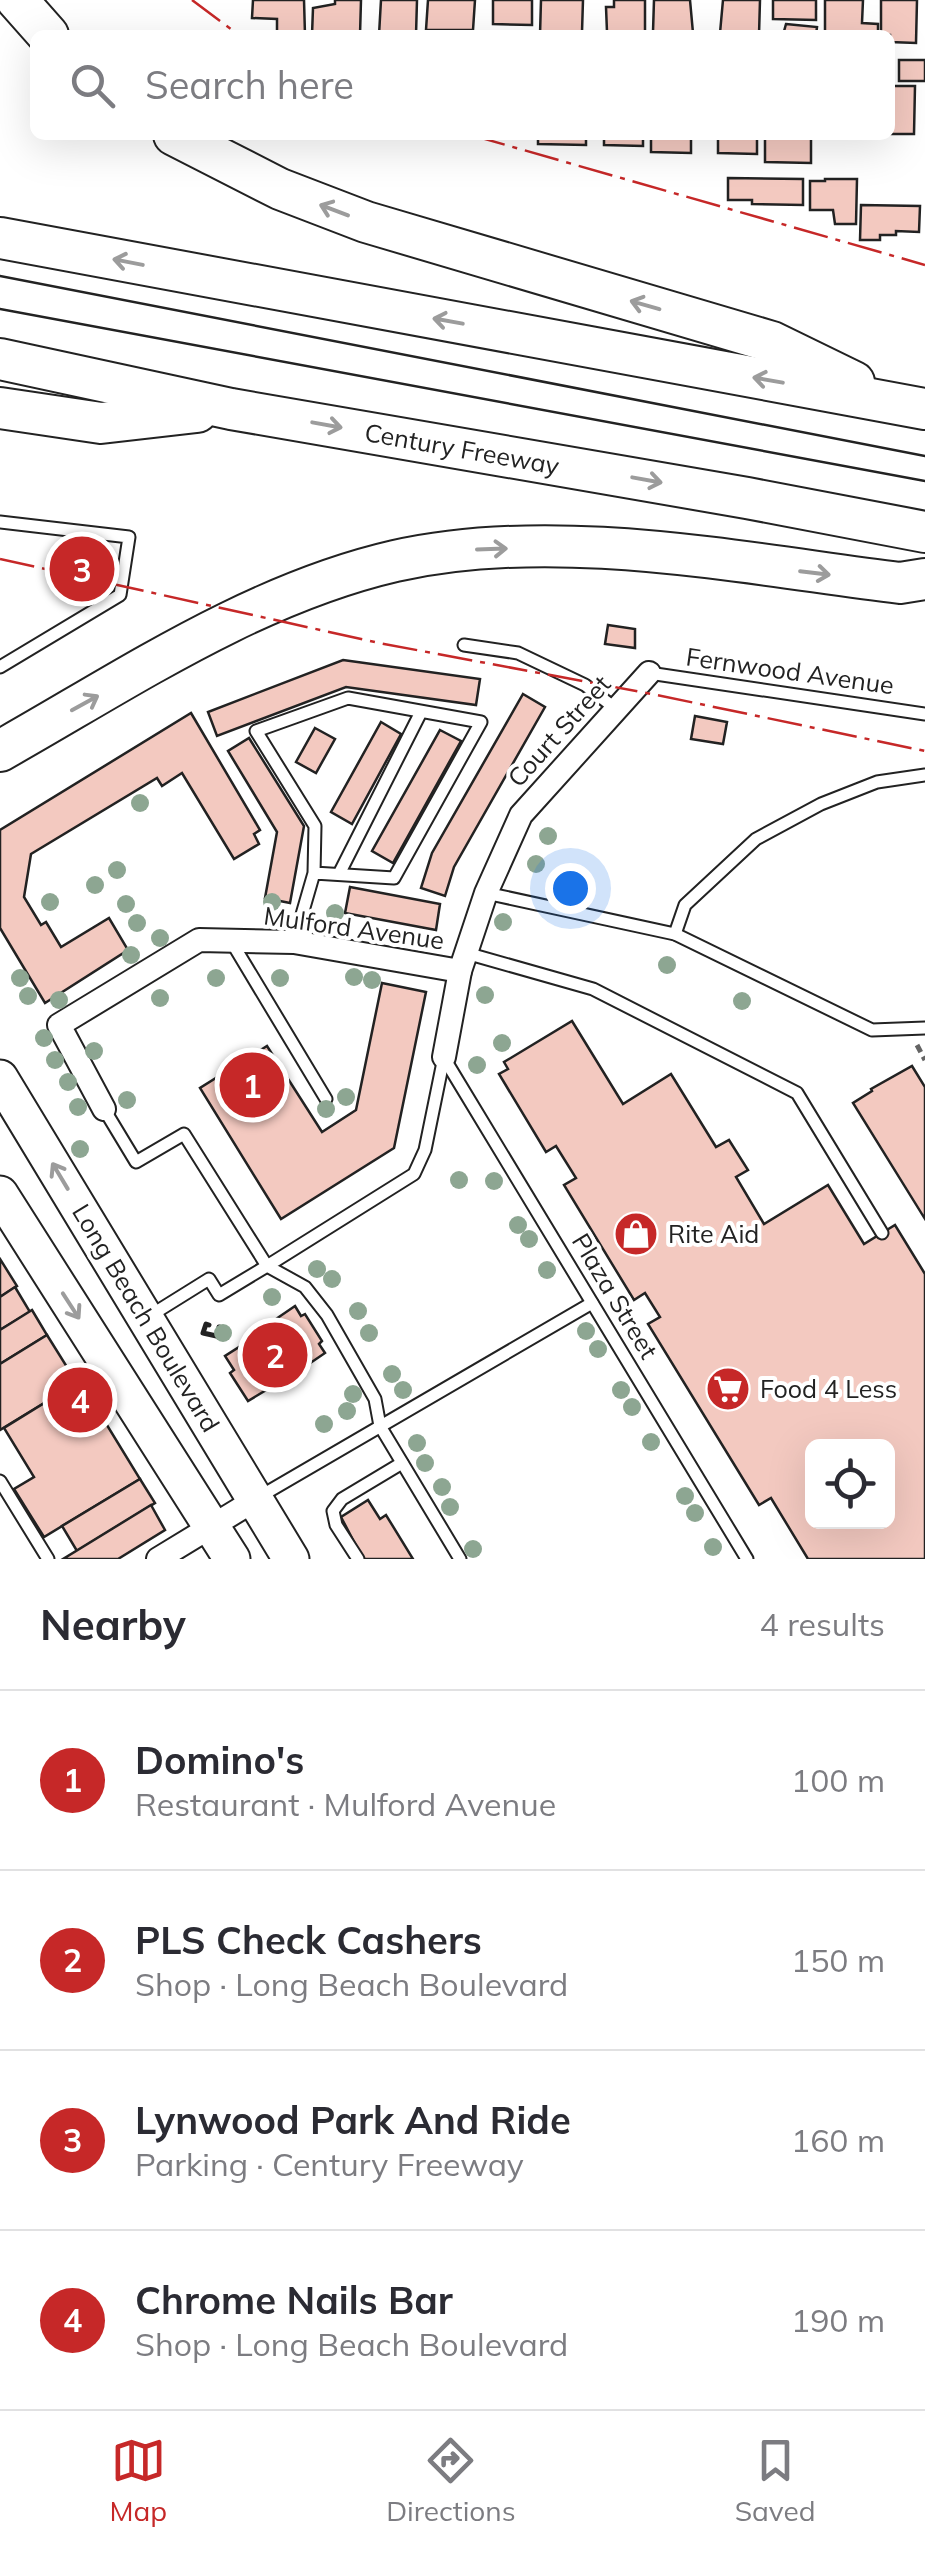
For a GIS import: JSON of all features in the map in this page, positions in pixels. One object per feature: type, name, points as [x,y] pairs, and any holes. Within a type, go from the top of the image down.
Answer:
[{"type":"highway","points":[[17,0],[44,30]]},
{"type":"highway","points":[[184,140],[280,189],[366,222],[772,342],[911,406]]},
{"type":"highway","points":[[0,238],[911,406]]},
{"type":"highway","name":"Century Freeway","points":[[0,359],[231,409],[728,494],[925,532]]},
{"type":"highway","points":[[0,408],[101,422],[231,409]]},
{"type":"highway","points":[[0,751],[230,622],[306,588],[395,561],[476,549],[592,546],[900,583],[925,580]]},
{"type":"main road","name":"Long Beach Boulevard","points":[[0,1078],[291,1559]]},
{"type":"main road","points":[[0,1194],[232,1559]]},
{"type":"street","name":"Court Street","points":[[444,1057],[463,962],[486,893],[521,815],[648,673]]},
{"type":"street","name":"Mulford Avenue","points":[[104,1108],[59,1025],[199,940],[294,942],[463,962]]},
{"type":"street","points":[[158,1559],[255,1500]]},
{"type":"lane","points":[[0,522],[129,536],[120,596],[0,667]]},
{"type":"lane","points":[[464,645],[518,653],[586,685],[616,709]]},
{"type":"lane","name":"Fernwood Avenue","points":[[648,673],[925,714]]},
{"type":"lane","points":[[294,942],[314,872],[315,826],[256,730],[348,698],[481,722],[394,878],[314,872]]},
{"type":"lane","points":[[339,874],[421,712]]},
{"type":"lane","points":[[674,934],[685,904],[756,838],[821,804],[863,788],[925,775]]},
{"type":"lane","points":[[486,893],[674,934],[872,1030],[925,1028]]},
{"type":"lane","points":[[231,941],[326,1099]]},
{"type":"lane","points":[[463,962],[593,989],[797,1093],[882,1232]]},
{"type":"lane","points":[[147,1318],[209,1280],[219,1295],[414,1174],[425,1150],[444,1057]]},
{"type":"lane","name":"Plaza Street","points":[[444,1057],[747,1559]]},
{"type":"lane","points":[[104,1108],[136,1162],[184,1134],[267,1266],[305,1287],[326,1314],[376,1399],[380,1426],[458,1555],[441,1559]]},
{"type":"lane","points":[[255,1500],[592,1303]]},
{"type":"lane","points":[[358,1559],[336,1525],[334,1511],[342,1499],[402,1463]]},
{"type":"lane","points":[[0,1481],[48,1559]]},
{"type":"building","points":[[253,0],[304,0],[305,30],[277,30],[277,19],[252,18]]},
{"type":"building","points":[[335,0],[361,0],[360,30],[312,30],[313,8],[335,4]]},
{"type":"building","points":[[381,0],[417,0],[416,30],[379,30]]},
{"type":"building","points":[[428,0],[475,0],[473,30],[426,30]]},
{"type":"building","points":[[493,0],[532,0],[532,25],[493,24]]},
{"type":"building","points":[[541,0],[583,0],[582,30],[540,30]]},
{"type":"building","points":[[614,0],[645,0],[645,30],[607,30],[606,7],[614,7]]},
{"type":"building","points":[[654,0],[690,0],[693,30],[653,30]]},
{"type":"building","points":[[723,0],[760,0],[759,30],[720,30]]},
{"type":"building","points":[[773,0],[816,0],[816,20],[773,19]]},
{"type":"building","points":[[825,0],[863,0],[862,23],[878,24],[878,30],[825,30]]},
{"type":"building","points":[[881,0],[917,0],[916,43],[895,42],[895,30],[881,30]]},
{"type":"building","points":[[786,24],[817,27],[817,30],[784,30]]},
{"type":"building","points":[[899,60],[925,60],[925,81],[899,81]]},
{"type":"building","points":[[895,86],[915,86],[914,134],[895,134]]},
{"type":"building","points":[[538,140],[586,140],[586,145],[538,144]]},
{"type":"building","points":[[604,140],[643,140],[643,146],[604,145]]},
{"type":"building","points":[[651,140],[691,140],[691,153],[651,152]]},
{"type":"building","points":[[718,140],[757,140],[757,154],[718,153]]},
{"type":"building","points":[[765,140],[811,140],[811,163],[765,162]]},
{"type":"building","points":[[728,178],[803,179],[803,205],[728,200]]},
{"type":"building","points":[[857,179],[856,224],[835,224],[833,210],[810,210],[810,181]]},
{"type":"building","points":[[861,205],[920,206],[919,232],[896,231],[896,235],[880,235],[880,240],[860,240]]},
{"type":"building","points":[[608,625],[635,629],[635,648],[605,644]]},
{"type":"building","points":[[343,660],[480,679],[476,705],[346,687],[217,736],[208,712]]},
{"type":"building","points":[[523,694],[545,707],[454,867],[445,896],[421,888],[432,853]]},
{"type":"building","points":[[191,713],[260,830],[254,834],[259,844],[234,859],[182,773],[162,786],[157,778],[31,854],[24,897],[61,947],[109,918],[128,950],[45,1003],[0,928],[0,830]]},
{"type":"building","points":[[695,716],[727,722],[723,744],[691,739]]},
{"type":"building","points":[[381,722],[401,734],[352,824],[331,812]]},
{"type":"building","points":[[315,728],[335,739],[316,773],[296,762]]},
{"type":"building","points":[[440,730],[461,741],[393,863],[372,851]]},
{"type":"building","points":[[249,738],[304,826],[290,903],[265,898],[277,832],[228,751]]},
{"type":"building","points":[[350,887],[440,904],[436,930],[345,913]]},
{"type":"building","points":[[382,983],[426,992],[394,1148],[281,1219],[200,1088],[267,1046],[322,1132],[356,1110]]},
{"type":"building","points":[[572,1021],[623,1104],[671,1074],[716,1147],[729,1140],[748,1170],[736,1177],[764,1224],[828,1185],[864,1244],[895,1225],[925,1274],[925,1559],[808,1559],[771,1498],[759,1505],[648,1324],[660,1317],[645,1293],[634,1300],[564,1185],[576,1178],[556,1146],[546,1152],[499,1074],[508,1069],[504,1062]]},
{"type":"building","points":[[912,1066],[925,1087],[925,1219],[853,1103]]},
{"type":"building","points":[[0,1259],[17,1286],[0,1297]]},
{"type":"building","points":[[15,1287],[30,1312],[0,1330],[0,1297]]},
{"type":"building","points":[[295,1306],[301,1316],[305,1314],[325,1353],[276,1390],[273,1386],[248,1401],[230,1373],[234,1370],[225,1356],[275,1324],[273,1321]]},
{"type":"building","points":[[32,1310],[47,1335],[0,1364],[0,1330]]},
{"type":"building","points":[[47,1335],[77,1383],[0,1430],[0,1364]]},
{"type":"building","points":[[80,1381],[140,1479],[44,1537],[14,1489],[34,1477],[4,1428]]},
{"type":"building","points":[[140,1479],[155,1503],[77,1551],[62,1526]]},
{"type":"building","points":[[368,1500],[380,1519],[386,1515],[413,1559],[363,1559],[341,1517]]},
{"type":"building","points":[[151,1505],[165,1530],[118,1559],[63,1559]]},
{"type":"tram line","points":[[0,276],[925,456]]},
{"type":"tram line","points":[[0,309],[925,481]]},
{"type":"wall","points":[[209,1325],[203,1333],[221,1337],[224,1328],[219,1327]]},
{"type":"power","points":[[192,0],[232,30]]},
{"type":"power","points":[[488,140],[925,265]]},
{"type":"power","points":[[0,559],[379,643],[925,751]]},
{"type":"place","name":"Lynwood Park And Ride","points":[[82,569]]},
{"type":"place","name":"Domino's","points":[[252,1085]]},
{"type":"place","name":"Rite Aid","points":[[636,1234]]},
{"type":"place","name":"PLS Check Cashers","points":[[275,1355]]},
{"type":"place","name":"Food 4 Less","points":[[728,1389]]},
{"type":"place","name":"Chrome Nails Bar","points":[[80,1400]]}]
